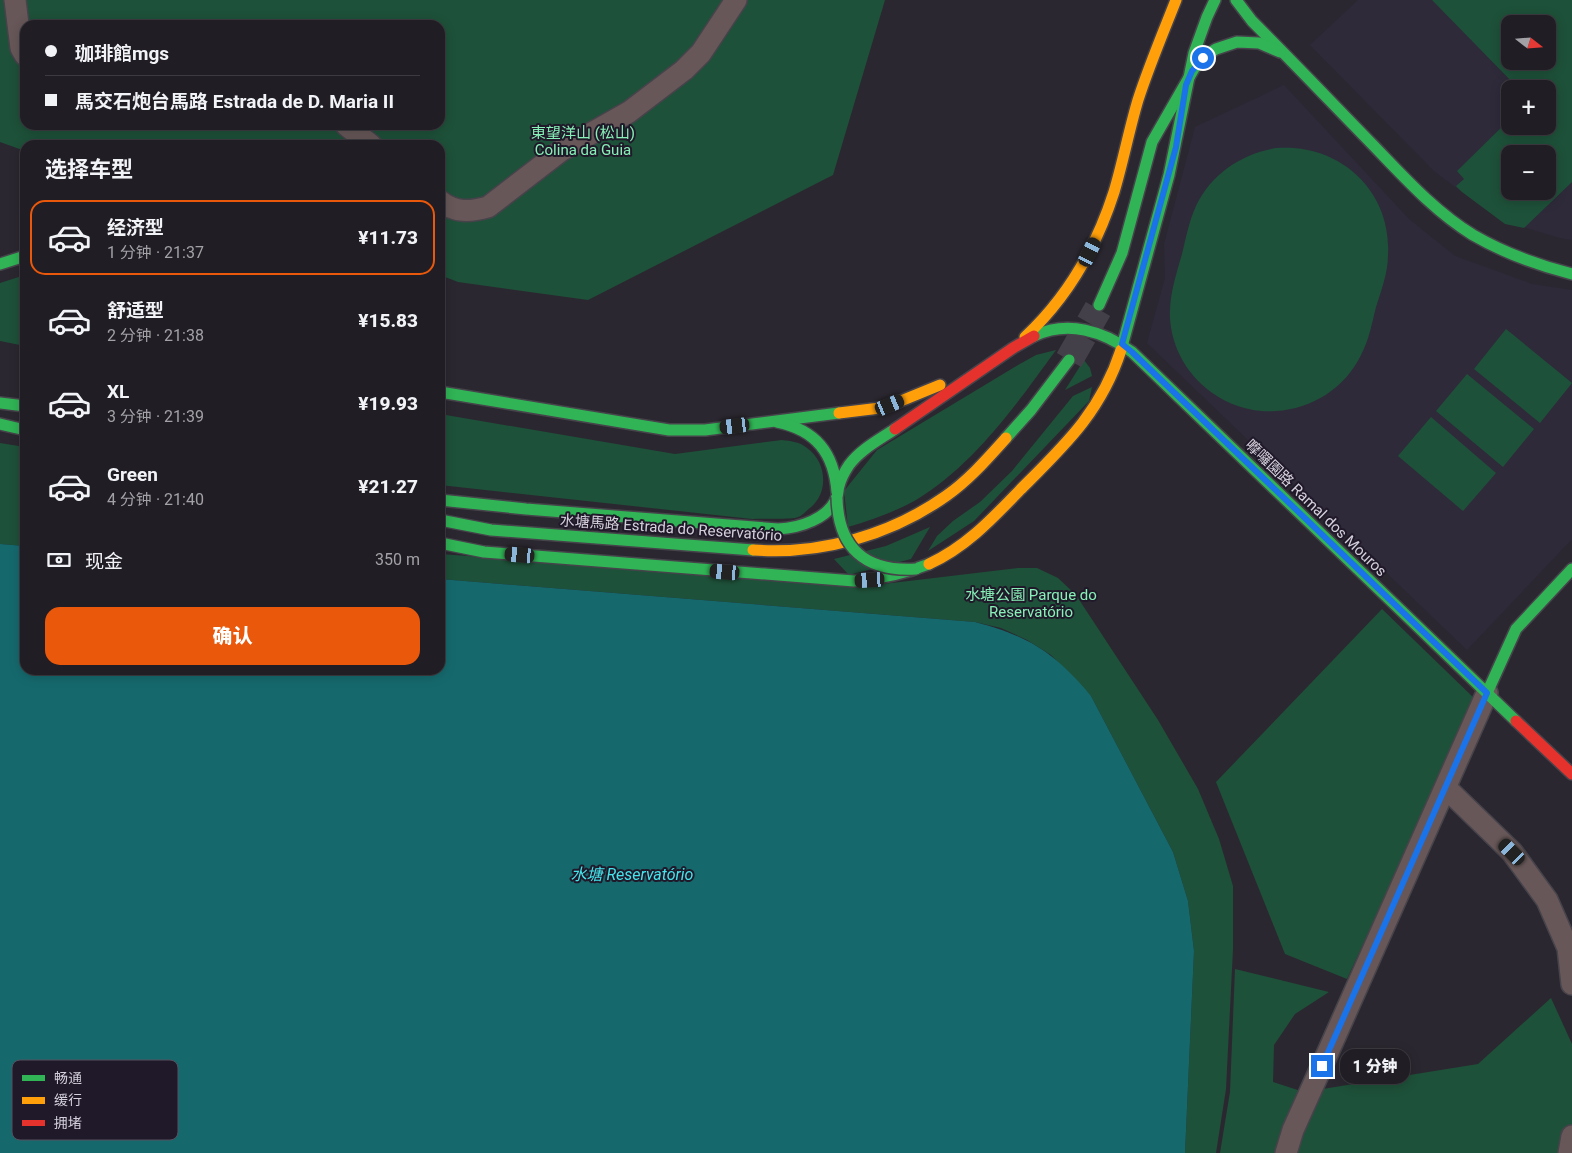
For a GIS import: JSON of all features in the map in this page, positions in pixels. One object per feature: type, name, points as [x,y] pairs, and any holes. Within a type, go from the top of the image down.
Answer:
[{"type":"main road","points":[[1169,47],[1176,0]]},
{"type":"main road","points":[[445,500],[783,529],[813,520],[826,511],[837,495],[842,476],[856,457],[1014,347],[1046,316],[1063,296],[1077,275],[1101,230],[1110,206],[1142,86],[1176,0]]},
{"type":"main road","points":[[445,544],[484,552],[846,581],[886,578],[916,569],[946,556],[972,538],[1078,429],[1097,403],[1109,382],[1118,360],[1176,147],[1186,85],[1204,24],[1215,0]]},
{"type":"main road","points":[[1236,0],[1252,21],[1406,178],[1442,212],[1483,240],[1505,252],[1544,267],[1572,274]]},
{"type":"main road","points":[[1153,140],[1190,75],[1199,62],[1211,52],[1228,44],[1246,41],[1262,43],[1277,49],[1290,59]]},
{"type":"main road","points":[[1100,305],[1124,247],[1153,140],[1158,112]]},
{"type":"main road","points":[[0,264],[20,258]]},
{"type":"main road","name":"嚤囉園路 Ramal dos Mouros","points":[[1014,347],[1040,333],[1063,328],[1092,331],[1122,344],[1138,357],[1572,774]]},
{"type":"main road","name":"水塘馬路 Estrada do Reservatório","points":[[445,521],[491,530],[764,551],[813,549],[853,540],[884,530],[906,520],[948,494],[967,479],[985,462],[1031,410],[1068,360]]},
{"type":"main road","points":[[445,393],[669,430],[705,430],[890,405],[992,364]]},
{"type":"main road","points":[[0,403],[20,405]]},
{"type":"main road","points":[[765,422],[788,424],[804,431],[814,438],[825,450],[831,460],[836,477],[837,513],[841,528],[848,542],[858,554],[876,565],[886,568],[896,570],[916,569]]},
{"type":"main road","points":[[0,424],[20,428]]},
{"type":"main road","points":[[0,430],[20,429]]},
{"type":"main road","points":[[1487,693],[1516,629],[1572,568]]},
{"type":"street","points":[[14,0],[20,36]]},
{"type":"street","points":[[445,205],[460,211],[474,211],[488,207],[562,150],[629,112],[684,70],[701,53],[736,0]]},
{"type":"street","points":[[352,130],[365,140]]},
{"type":"street","points":[[1286,1153],[1293,1130],[1487,693]]},
{"type":"street","points":[[1446,788],[1512,852],[1547,900],[1568,948],[1572,984]]},
{"type":"street","points":[[1569,1153],[1572,1136]]},
{"type":"shaded area","points":[[1358,0],[1572,0],[1572,240],[1500,220],[1435,172],[1310,45]]},
{"type":"shaded area","points":[[1284,85],[1409,219],[1455,256],[1532,284],[1572,290],[1572,539],[1467,650],[1147,343],[1165,278],[1164,244],[1195,127]]},
{"type":"green space","name":"東望洋山 (松山) Colina da Guia","points":[[0,0],[885,0],[833,175],[588,300],[458,282],[445,277],[445,140],[20,140],[20,149],[0,142]]},
{"type":"green space","points":[[1432,0],[1572,0],[1572,182],[1556,197],[1556,145],[1501,145],[1501,200],[1553,200],[1524,228],[1505,224],[1462,192],[1456,186],[1464,179],[1457,171],[1501,128],[1501,135],[1556,135],[1556,80],[1510,80]]},
{"type":"green space","points":[[1276,148],[1299,149],[1321,154],[1341,163],[1358,176],[1371,192],[1381,211],[1387,232],[1388,262],[1370,331],[1361,355],[1354,367],[1337,387],[1326,395],[1302,406],[1276,411],[1256,410],[1237,406],[1220,398],[1204,386],[1180,356],[1173,338],[1170,310],[1173,286],[1190,224],[1196,206],[1203,194],[1219,175],[1240,160]]},
{"type":"green space","points":[[20,277],[20,345],[0,341],[0,283]]},
{"type":"green space","points":[[1506,329],[1572,383],[1540,423],[1474,369]]},
{"type":"green space","points":[[1056,350],[1010,412],[976,451],[957,469],[916,500],[883,515],[848,527],[844,491],[877,450],[1018,365],[1036,355]]},
{"type":"green space","points":[[1084,360],[1090,368],[1092,376],[1065,390]]},
{"type":"green space","points":[[1467,374],[1534,429],[1503,467],[1436,411]]},
{"type":"green space","points":[[1092,387],[1089,401],[974,521],[928,551],[937,536],[953,521],[980,502],[1012,471],[1073,396]]},
{"type":"green space","points":[[445,415],[675,454],[782,440],[798,443],[814,454],[822,469],[823,478],[823,486],[816,502],[795,518],[752,519],[445,486]]},
{"type":"green space","points":[[1431,417],[1496,473],[1463,511],[1398,456]]},
{"type":"green space","points":[[0,443],[20,446],[20,546],[0,544]]},
{"type":"green space","points":[[930,527],[911,559],[849,575],[834,559],[886,546]]},
{"type":"green space","name":"水塘公園 Parque do Reservatório","points":[[445,554],[875,585],[1018,568],[1037,568],[1058,578],[1076,595],[1158,720],[1198,789],[1219,839],[1233,886],[1233,949],[1226,1089],[1216,1153],[1185,1153],[1194,951],[1188,901],[1173,852],[1091,696],[1051,655],[1027,640],[1001,628],[975,622],[445,579]]},
{"type":"green space","points":[[1382,609],[1476,700],[1347,979],[1285,954],[1216,782]]},
{"type":"green space","points":[[1235,969],[1329,992],[1295,1014],[1274,1045],[1273,1082],[1304,1092],[1478,1064],[1551,998],[1572,1044],[1572,1153],[1220,1153],[1230,1092]]},
{"type":"water","name":"水塘 Reservatório","points":[[0,544],[20,546],[20,675],[445,675],[445,579],[975,622],[994,627],[1026,640],[1053,657],[1091,696],[1173,852],[1188,901],[1194,951],[1185,1153],[0,1153]]},
{"type":"tunnel","points":[[1069,360],[1098,309]]},
{"type":"traffic: fast","points":[[1121,350],[1169,175],[1194,53],[1215,0]]},
{"type":"traffic: fast","points":[[1236,0],[1252,21],[1407,181],[1445,215],[1473,235],[1509,253],[1546,267],[1572,274]]},
{"type":"traffic: fast","points":[[1099,305],[1122,253],[1152,142],[1195,67],[1206,55],[1216,49],[1237,42],[1259,43],[1280,52]]},
{"type":"traffic: fast","points":[[0,264],[20,258]]},
{"type":"traffic: fast","points":[[1034,336],[1060,329],[1085,330],[1109,338],[1132,352],[1516,721]]},
{"type":"traffic: fast","points":[[1006,438],[1031,410],[1069,360]]},
{"type":"traffic: fast","points":[[445,393],[669,430],[705,430],[839,413]]},
{"type":"traffic: fast","points":[[0,403],[20,405]]},
{"type":"traffic: fast","points":[[777,422],[802,431],[821,445],[832,466],[837,492]]},
{"type":"traffic: fast","points":[[0,424],[20,429]]},
{"type":"traffic: fast","points":[[445,501],[526,509],[778,529],[795,527],[812,521],[827,511],[837,497],[841,480],[849,465],[865,449],[895,429]]},
{"type":"traffic: fast","points":[[837,497],[843,530],[849,543],[858,553],[869,561],[882,566],[898,569],[916,569]]},
{"type":"traffic: fast","points":[[445,521],[491,530],[753,550]]},
{"type":"traffic: fast","points":[[445,544],[484,552],[854,581],[892,576],[929,564]]},
{"type":"traffic: fast","points":[[1487,693],[1516,629],[1572,569]]},
{"type":"traffic: slow","points":[[1025,337],[1055,305],[1079,270],[1099,233],[1114,192],[1138,100],[1176,0]]},
{"type":"traffic: slow","points":[[929,564],[955,549],[978,532],[1066,443],[1080,427],[1103,392],[1121,350]]},
{"type":"traffic: slow","points":[[839,413],[891,405],[940,385]]},
{"type":"traffic: slow","points":[[753,550],[779,551],[829,545],[854,540],[902,522],[925,510],[963,483],[1006,438]]},
{"type":"traffic: jam","points":[[895,429],[1013,348],[1034,336]]},
{"type":"traffic: jam","points":[[1516,721],[1572,774]]},
{"type":"route","points":[[1203,58],[1192,71],[1186,85],[1176,147],[1122,344],[1487,693],[1322,1066]]}]
